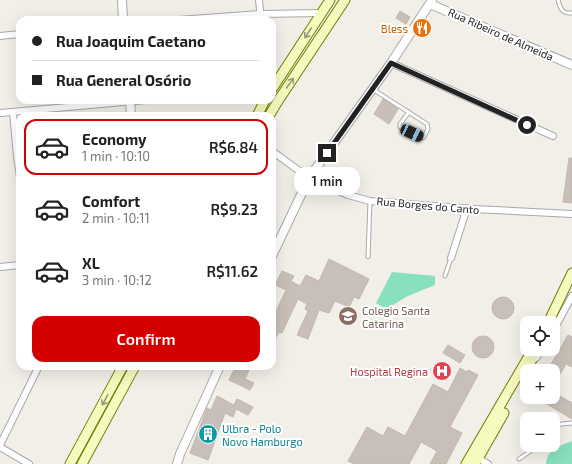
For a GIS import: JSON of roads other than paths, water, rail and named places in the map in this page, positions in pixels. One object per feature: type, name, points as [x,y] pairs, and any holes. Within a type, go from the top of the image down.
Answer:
[{"type":"main road","points":[[276,83],[330,0]]},
{"type":"main road","points":[[271,112],[345,0]]},
{"type":"main road","points":[[551,316],[572,273]]},
{"type":"main road","points":[[512,393],[530,356]]},
{"type":"main road","points":[[532,362],[534,356]]},
{"type":"main road","points":[[70,464],[121,370]]},
{"type":"main road","points":[[82,464],[133,370]]},
{"type":"main road","points":[[472,462],[520,381]]},
{"type":"street","points":[[122,0],[123,16]]},
{"type":"street","points":[[259,0],[260,16]]},
{"type":"street","points":[[276,248],[309,178],[373,89],[431,2]]},
{"type":"street","name":"Rua Ribeiro de Almeida","points":[[431,2],[572,65]]},
{"type":"street","points":[[275,16],[321,13]]},
{"type":"street","points":[[0,36],[16,34]]},
{"type":"street","points":[[391,63],[553,136]]},
{"type":"street","points":[[0,113],[98,104]]},
{"type":"street","points":[[13,112],[16,140]]},
{"type":"street","name":"Rua Borges do Canto","points":[[276,154],[309,178],[348,195],[370,201],[572,214]]},
{"type":"street","points":[[451,258],[467,208]]},
{"type":"street","points":[[0,267],[16,265]]},
{"type":"street","points":[[560,318],[572,296]]},
{"type":"street","points":[[532,362],[537,356]]},
{"type":"street","points":[[29,464],[0,446],[37,370]]},
{"type":"street","points":[[177,464],[180,454],[218,370]]},
{"type":"street","points":[[472,462],[488,464]]},
{"type":"lane","points":[[558,0],[560,8],[563,12],[572,13]]},
{"type":"lane","points":[[373,89],[409,112],[427,124],[428,129],[424,137],[421,138],[400,127],[400,124],[409,112]]},
{"type":"lane","points":[[368,257],[370,201]]},
{"type":"lane","points":[[445,276],[451,258]]},
{"type":"lane","points":[[560,424],[572,423]]},
{"type":"lane","points":[[519,459],[529,452]]},
{"type":"place","name":"Bless","points":[[422,28]]},
{"type":"place","name":"Colegio Santa Catarina","points":[[348,316]]},
{"type":"place","name":"Hospital Regina","points":[[442,371]]},
{"type":"place","name":"Ulbra - Polo Novo Hamburgo","points":[[208,434]]}]
